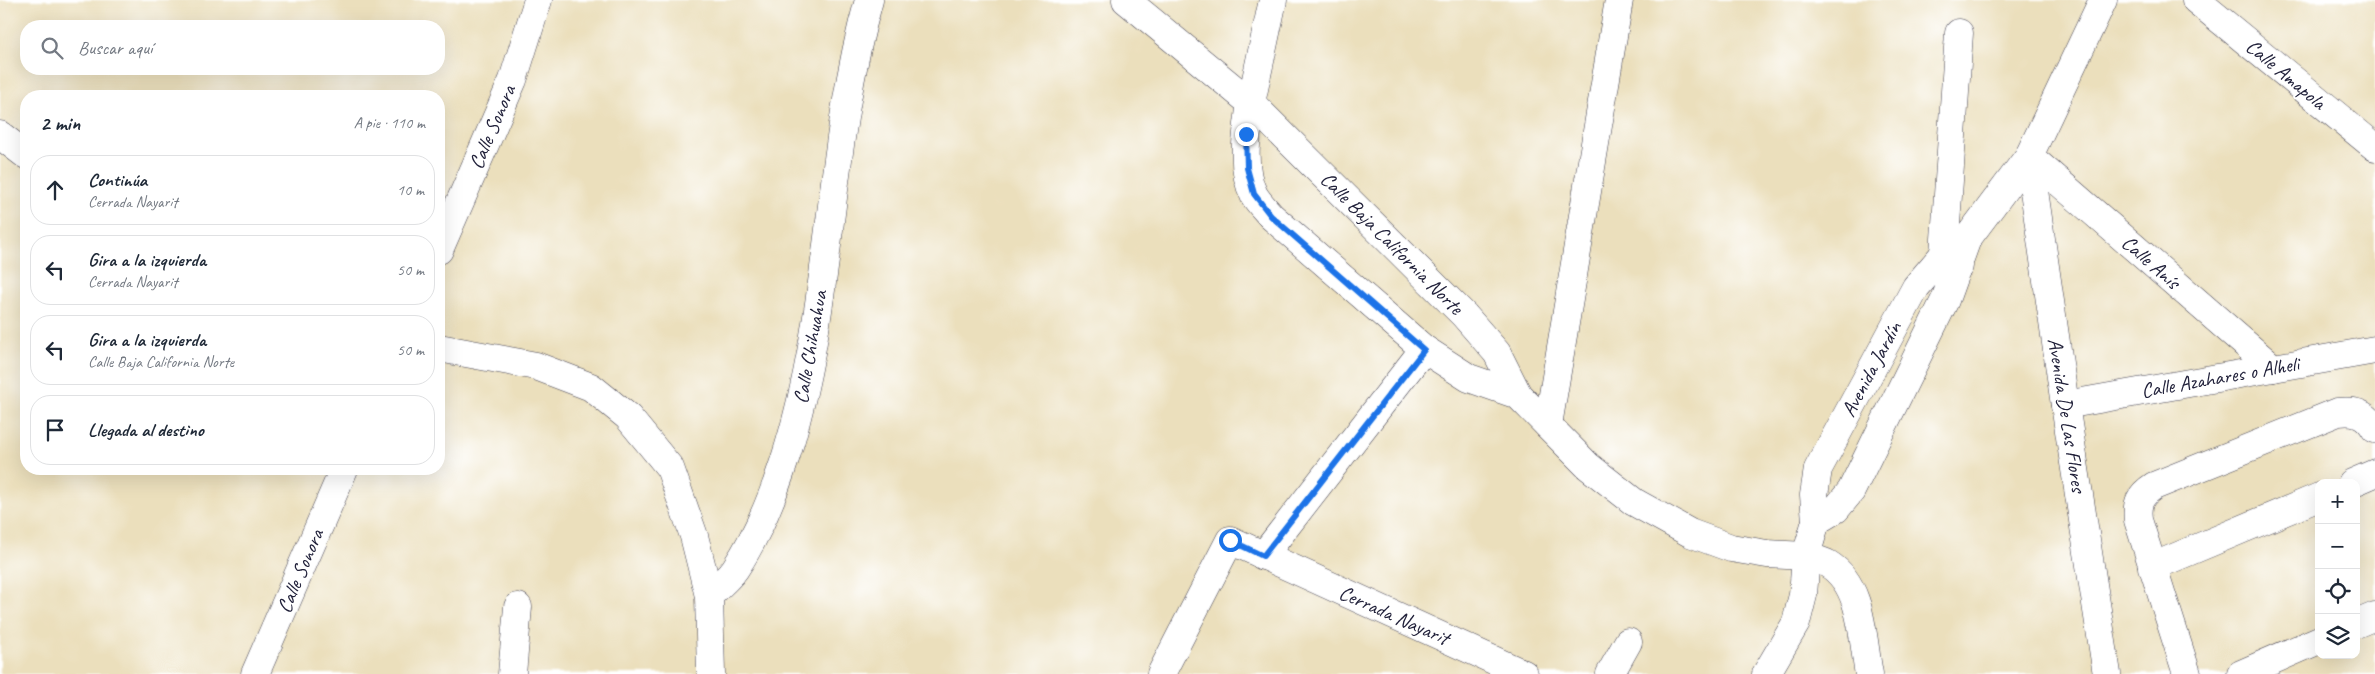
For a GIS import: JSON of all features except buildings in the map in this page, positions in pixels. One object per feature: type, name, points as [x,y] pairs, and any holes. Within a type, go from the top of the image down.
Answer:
[{"type":"street","name":"Calle Sonora","points":[[445,236],[513,80],[538,0]]},
{"type":"street","name":"Calle Chihuahua","points":[[709,596],[734,570],[756,533],[776,487],[796,426],[814,343],[848,85],[868,0]]},
{"type":"street","name":"Calle Baja California Norte","points":[[1126,0],[1251,103],[1464,315],[1497,353],[1518,395],[1588,466],[1634,502],[1690,533],[1731,548],[1767,554],[1806,556],[1828,564],[1846,581],[1856,599],[1869,674]]},
{"type":"street","points":[[1251,103],[1273,0]]},
{"type":"street","points":[[1548,425],[1619,0]]},
{"type":"street","name":"Avenida Jardín","points":[[1766,674],[1796,623],[1803,595],[1806,556],[1816,521],[1814,495],[1818,469],[1916,287],[1952,260],[2029,156],[2103,0]]},
{"type":"street","name":"Calle Amapola","points":[[2196,0],[2375,148]]},
{"type":"street","points":[[1952,260],[1959,33]]},
{"type":"street","name":"Calle Baja California Norte","points":[[1251,103],[1246,134],[1247,168],[1254,194],[1271,216],[1424,350],[1469,378],[1518,395]]},
{"type":"street","points":[[0,135],[20,150]]},
{"type":"street","name":"Calle Anís","points":[[2029,156],[2273,368]]},
{"type":"street","name":"Avenida De Las Flores","points":[[2029,156],[2065,405],[2108,674]]},
{"type":"street","name":"Avenida Jardín","points":[[1816,521],[1836,509],[1851,491],[1945,300],[1952,260]]},
{"type":"street","points":[[445,349],[536,366],[591,387],[628,417],[670,468],[694,536],[709,596],[711,674]]},
{"type":"street","points":[[1263,556],[1424,350]]},
{"type":"street","name":"Calle Azahares o Alheli","points":[[2065,405],[2375,350]]},
{"type":"street","points":[[2187,674],[2138,520],[2136,506],[2142,494],[2154,486],[2338,412],[2352,410],[2364,415],[2375,429]]},
{"type":"street","points":[[2360,480],[2375,473]]},
{"type":"street","name":"Calle Sonora","points":[[255,674],[341,475]]},
{"type":"street","points":[[2152,567],[2315,499]]},
{"type":"street","name":"Cerrada Nayarit","points":[[1161,674],[1230,540],[1524,674]]},
{"type":"street","points":[[512,674],[518,607]]},
{"type":"street","points":[[2360,622],[2375,616]]},
{"type":"street","points":[[1610,674],[1628,642]]},
{"type":"street","points":[[2241,674],[2315,642]]},
{"type":"route","points":[[1230,540],[1263,556],[1424,350],[1271,216],[1254,194],[1247,168],[1246,134]]}]
